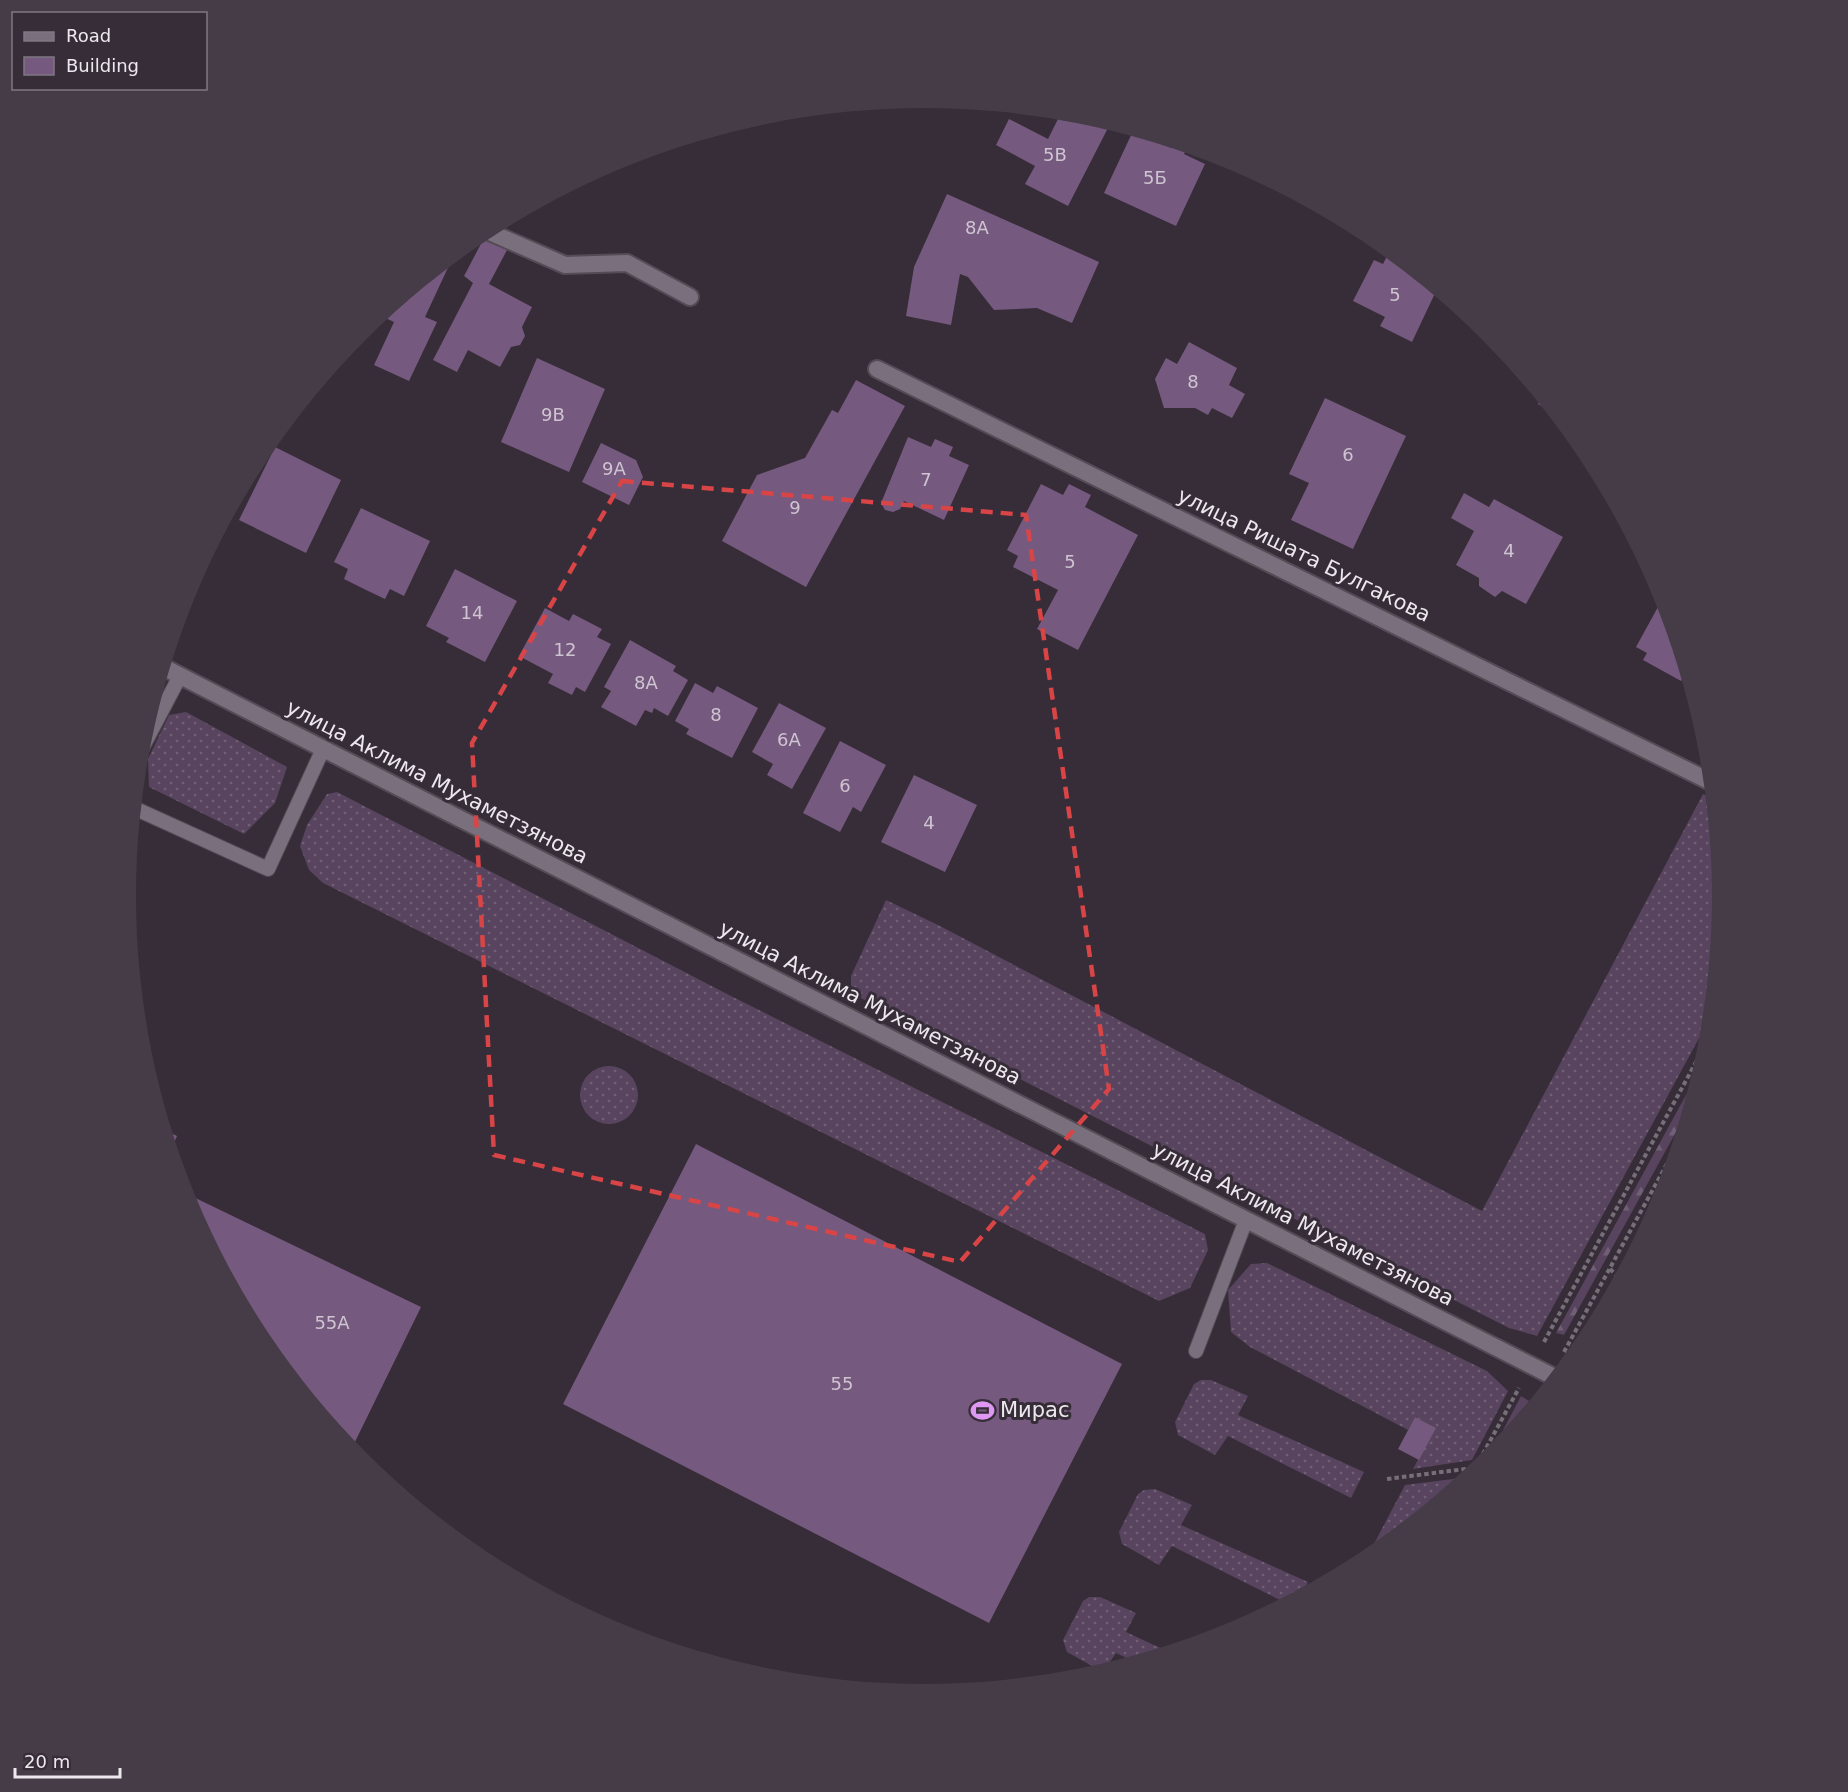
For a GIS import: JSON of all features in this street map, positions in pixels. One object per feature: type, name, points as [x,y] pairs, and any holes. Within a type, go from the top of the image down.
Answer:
[{"type":"street","points":[[496,235],[565,265],[627,263],[690,297]]},
{"type":"street","name":"улица Ришата Булгакова","points":[[877,369],[1703,778]]},
{"type":"street","name":"улица Аклима Мухаметзянова","points":[[170,670],[1550,1375]]},
{"type":"lane","points":[[156,722],[180,676]]},
{"type":"lane","points":[[141,811],[268,869],[323,749]]},
{"type":"lane","points":[[1196,1351],[1246,1220]]},
{"type":"path","points":[[1492,1441],[1531,1365],[1693,1068]]},
{"type":"path","points":[[1569,1348],[1659,1178]]},
{"type":"path","points":[[1610,1269],[1615,1274]]},
{"type":"path","points":[[1387,1479],[1464,1469]]},
{"type":"highlighted area","points":[[622,481],[1026,515],[1109,1089],[960,1262],[494,1155],[472,743]]},
{"type":"green space","points":[[186,712],[287,767],[275,803],[244,834],[149,787],[148,758],[169,715]]},
{"type":"green space","points":[[337,792],[729,995],[1205,1234],[1208,1250],[1190,1288],[1159,1301],[323,883],[309,870],[300,846],[307,825],[327,794]]},
{"type":"green space","points":[[1703,794],[1705,795],[1712,896],[1710,948],[1699,1039],[1537,1336],[1509,1328],[851,993],[851,976],[886,900],[940,926],[1482,1211]]},
{"type":"green space","points":[[609,1066],[620,1068],[633,1079],[638,1095],[636,1106],[625,1119],[609,1124],[598,1122],[585,1111],[580,1095],[582,1084],[593,1071]]},
{"type":"green space","points":[[1686,1094],[1674,1135],[1564,1335],[1556,1333]]},
{"type":"green space","points":[[1267,1263],[1487,1371],[1508,1391],[1472,1460],[1413,1469],[1435,1428],[1415,1417],[1408,1430],[1250,1347],[1231,1332],[1228,1290],[1251,1264]]},
{"type":"green space","points":[[1201,1380],[1211,1380],[1248,1396],[1238,1415],[1364,1472],[1351,1498],[1228,1436],[1215,1455],[1178,1435],[1175,1422],[1194,1384]]},
{"type":"green space","points":[[1521,1396],[1529,1401],[1516,1416],[1504,1429]]},
{"type":"green space","points":[[1454,1479],[1404,1521],[1375,1542],[1405,1485]]},
{"type":"green space","points":[[1155,1489],[1192,1505],[1181,1525],[1308,1582],[1307,1584],[1279,1600],[1172,1546],[1159,1565],[1122,1544],[1119,1532],[1138,1494],[1144,1490]]},
{"type":"green space","points":[[1089,1597],[1100,1597],[1136,1613],[1126,1632],[1159,1647],[1126,1658],[1116,1653],[1110,1661],[1092,1666],[1067,1652],[1063,1640],[1083,1601]]},
{"type":"building","points":[[1009,119],[1048,139],[1058,120],[1107,130],[1068,206],[1025,184],[1035,166],[996,145]]},
{"type":"building","points":[[1131,136],[1185,153],[1205,164],[1176,226],[1104,193]]},
{"type":"building","points":[[947,194],[1099,262],[1072,323],[1037,308],[994,310],[968,277],[960,274],[951,325],[906,316],[914,267]]},
{"type":"building","points":[[488,240],[507,250],[489,284],[532,307],[522,327],[525,336],[520,345],[511,347],[500,367],[468,350],[457,372],[433,360],[473,283],[464,276],[480,245]]},
{"type":"building","points":[[1386,258],[1434,296],[1412,342],[1380,326],[1385,317],[1353,301],[1374,260],[1383,264]]},
{"type":"building","points":[[448,268],[425,317],[437,322],[409,381],[374,365],[394,322],[388,319]]},
{"type":"building","points":[[1189,342],[1237,368],[1229,385],[1245,394],[1232,418],[1212,408],[1208,415],[1195,408],[1164,408],[1155,379],[1166,358],[1177,364]]},
{"type":"building","points":[[537,358],[605,389],[569,472],[501,442]]},
{"type":"building","points":[[856,380],[905,406],[806,587],[722,541],[757,475],[805,458],[832,410],[838,413]]},
{"type":"building","points":[[1325,398],[1406,436],[1353,549],[1291,520],[1309,483],[1289,474]]},
{"type":"building","points":[[908,437],[931,447],[935,439],[953,447],[949,456],[969,465],[944,520],[904,501],[900,509],[893,512],[885,510],[881,503]]},
{"type":"building","points":[[601,443],[636,460],[643,477],[629,505],[582,482]]},
{"type":"building","points":[[276,448],[341,480],[306,553],[239,520]]},
{"type":"building","points":[[1041,484],[1063,495],[1069,484],[1091,495],[1085,507],[1138,535],[1078,650],[1037,629],[1058,590],[1013,567],[1018,556],[1007,550]]},
{"type":"building","points":[[1464,493],[1489,507],[1494,499],[1563,537],[1526,604],[1502,591],[1495,597],[1479,586],[1479,578],[1456,565],[1474,531],[1451,518]]},
{"type":"building","points":[[361,508],[430,541],[404,596],[390,589],[385,599],[364,589],[344,579],[348,569],[334,562]]},
{"type":"building","points":[[455,569],[517,601],[485,662],[446,642],[449,638],[426,626]]},
{"type":"building","points":[[545,608],[569,621],[573,614],[602,629],[597,637],[611,644],[585,692],[576,687],[572,695],[548,683],[553,674],[519,656]]},
{"type":"building","points":[[1657,608],[1681,681],[1643,660],[1647,653],[1636,647]]},
{"type":"building","points":[[630,640],[676,666],[673,671],[688,680],[668,716],[654,708],[652,713],[645,710],[636,726],[601,707],[611,691],[604,687]]},
{"type":"building","points":[[695,683],[713,693],[717,686],[758,708],[732,758],[686,734],[689,729],[675,721]]},
{"type":"building","points":[[779,703],[826,728],[792,789],[767,775],[773,764],[752,752]]},
{"type":"building","points":[[840,741],[886,765],[861,812],[853,807],[840,832],[803,813]]},
{"type":"building","points":[[914,775],[977,805],[945,872],[881,842]]},
{"type":"building","points":[[696,1144],[1122,1364],[989,1623],[563,1404]]},
{"type":"building","points":[[196,1198],[421,1307],[355,1441],[299,1376],[269,1334],[217,1245]]},
{"type":"building","points":[[1415,1417],[1436,1428],[1419,1460],[1398,1449]]},
{"type":"place","name":"Мирас","points":[[982,1410]]}]
